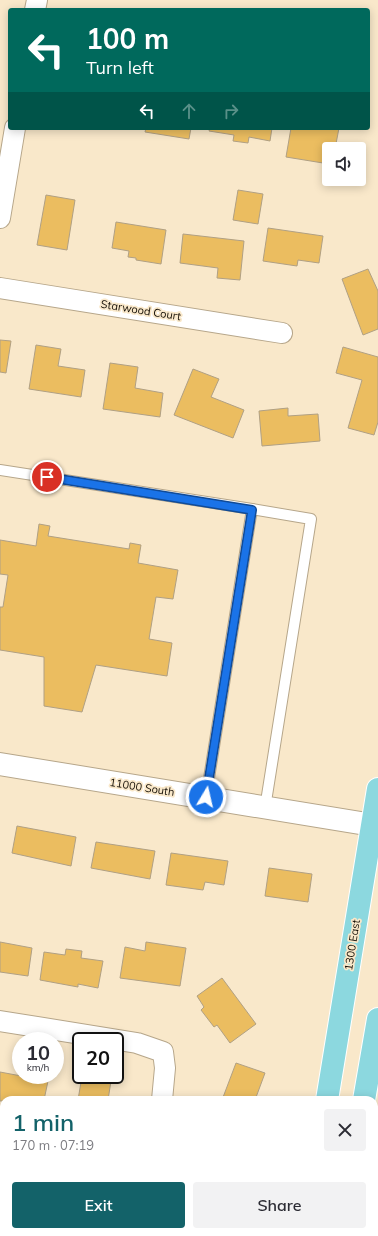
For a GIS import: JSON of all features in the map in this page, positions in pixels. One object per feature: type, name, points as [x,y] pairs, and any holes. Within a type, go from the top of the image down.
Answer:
[{"type":"main road","name":"1300 East","points":[[328,1096],[375,826],[378,789]]},
{"type":"main road","points":[[365,1096],[378,1019]]},
{"type":"street","points":[[0,218],[15,130]]},
{"type":"street","name":"Starwood Court","points":[[0,288],[282,333]]},
{"type":"street","name":"11000 South","points":[[0,764],[375,826]]},
{"type":"street","points":[[0,1021],[137,1043],[163,1052],[166,1068],[162,1096]]},
{"type":"lane","points":[[0,470],[311,519],[265,808]]},
{"type":"lane","points":[[206,797],[252,510]]},
{"type":"building","points":[[146,130],[191,130],[189,139],[145,132]]},
{"type":"building","points":[[272,130],[270,141],[249,137],[248,143],[233,141],[234,135],[209,131]]},
{"type":"building","points":[[291,130],[339,130],[336,142],[322,142],[322,163],[286,157]]},
{"type":"building","points":[[238,190],[263,194],[258,224],[233,220]]},
{"type":"building","points":[[46,195],[75,200],[67,250],[37,245]]},
{"type":"building","points":[[116,222],[166,230],[161,264],[136,260],[136,258],[128,257],[129,251],[112,248]]},
{"type":"building","points":[[268,228],[323,236],[319,263],[298,260],[297,266],[263,261]]},
{"type":"building","points":[[183,234],[244,241],[240,280],[217,278],[218,268],[180,263]]},
{"type":"building","points":[[368,269],[378,291],[378,329],[363,335],[342,279]]},
{"type":"building","points":[[0,340],[11,341],[6,373],[0,372]]},
{"type":"building","points":[[36,345],[61,349],[58,366],[85,370],[81,397],[29,389]]},
{"type":"building","points":[[343,347],[378,357],[378,422],[374,435],[348,428],[362,380],[336,373]]},
{"type":"building","points":[[110,363],[138,367],[135,388],[163,393],[160,417],[103,409]]},
{"type":"building","points":[[193,369],[219,379],[211,397],[244,410],[233,438],[174,415]]},
{"type":"building","points":[[288,408],[288,416],[318,414],[320,441],[262,446],[259,411]]},
{"type":"building","points":[[39,524],[50,526],[48,536],[129,549],[130,543],[141,545],[138,563],[178,570],[173,599],[156,597],[149,639],[172,643],[167,676],[96,665],[82,712],[44,706],[44,657],[0,650],[0,607],[3,607],[8,575],[0,574],[0,540],[36,546]]},
{"type":"building","points":[[17,826],[76,837],[71,866],[12,853]]},
{"type":"building","points":[[96,842],[155,851],[150,879],[91,868]]},
{"type":"building","points":[[171,853],[228,861],[224,885],[205,882],[203,890],[166,885]]},
{"type":"building","points":[[269,868],[312,874],[308,902],[265,896]]},
{"type":"building","points":[[0,942],[32,948],[28,976],[0,972]]},
{"type":"building","points":[[146,942],[186,948],[180,986],[120,978],[125,947],[145,951]]},
{"type":"building","points":[[66,949],[82,951],[81,958],[103,961],[98,988],[78,984],[78,987],[40,980],[44,952],[65,955]]},
{"type":"building","points":[[222,978],[256,1024],[230,1043],[217,1025],[214,1027],[201,1010],[204,1007],[197,996]]},
{"type":"building","points":[[236,1063],[265,1073],[256,1096],[224,1096]]},
{"type":"building","points":[[0,1072],[12,1074],[12,1084],[47,1084],[45,1096],[0,1096]]},
{"type":"building","points":[[81,1084],[111,1084],[109,1096],[79,1096]]},
{"type":"route","points":[[47,477],[252,510],[206,797]]}]
